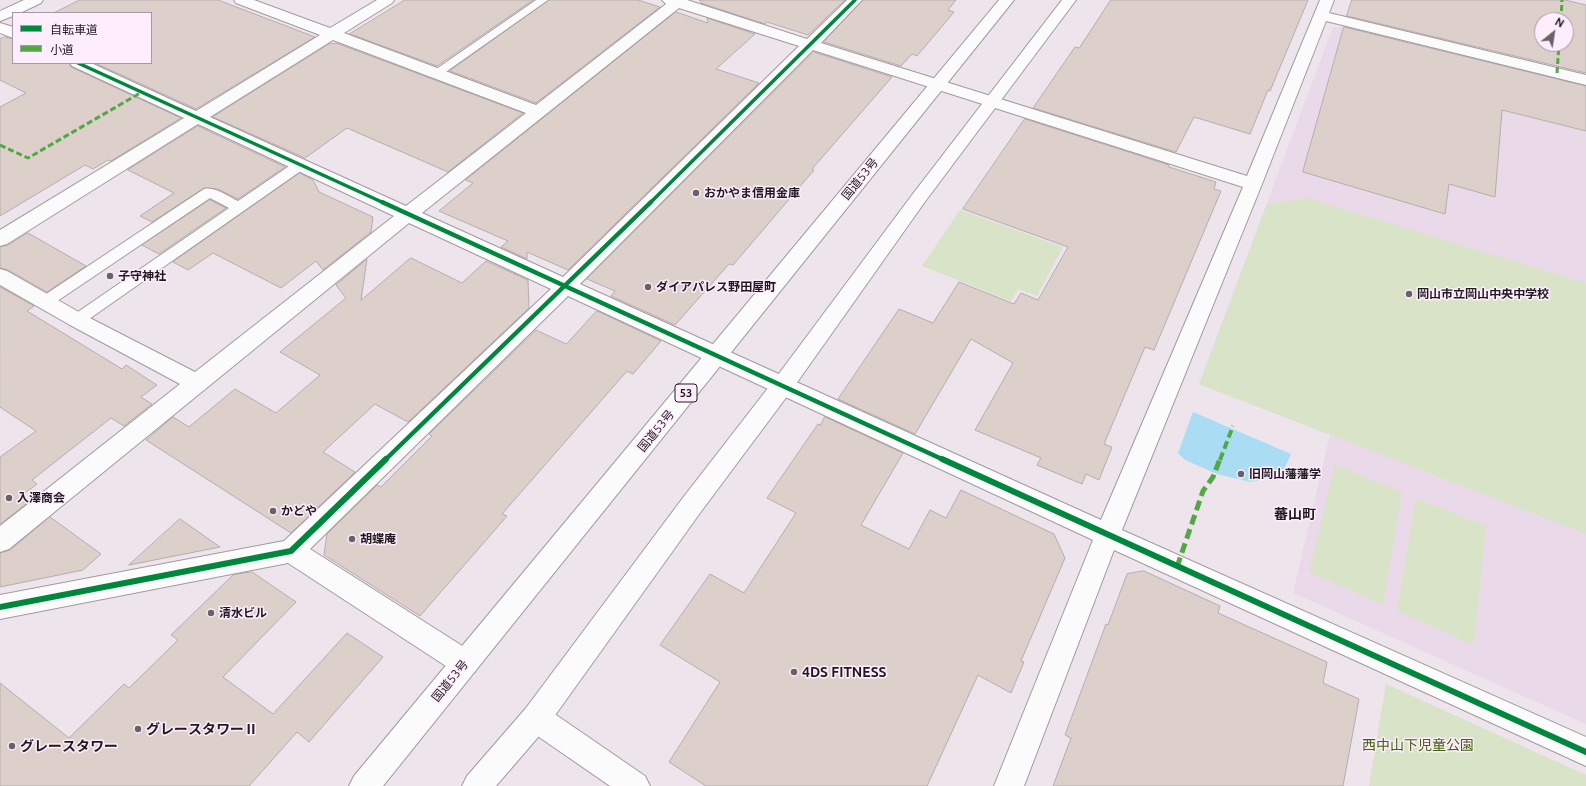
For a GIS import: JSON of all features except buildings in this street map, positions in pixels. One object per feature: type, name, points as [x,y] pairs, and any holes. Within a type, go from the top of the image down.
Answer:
[{"type":"main road","points":[[0,18],[36,0]]},
{"type":"main road","points":[[241,0],[538,112]]},
{"type":"main road","points":[[0,239],[387,0]]},
{"type":"main road","points":[[0,607],[291,551],[566,286],[855,0]]},
{"type":"main road","name":"国道53号","points":[[364,786],[1007,0]]},
{"type":"main road","points":[[476,786],[536,718],[691,506],[783,386],[918,199],[1069,0]]},
{"type":"main road","points":[[1009,786],[1107,535],[1253,184],[1327,0]]},
{"type":"main road","points":[[0,541],[675,1],[1253,184]]},
{"type":"main road","points":[[1321,15],[1586,80]]},
{"type":"main road","points":[[0,27],[12,33]]},
{"type":"main road","points":[[80,64],[1107,535],[1586,752]]},
{"type":"main road","points":[[0,276],[197,384]]},
{"type":"main road","points":[[291,551],[465,663]]},
{"type":"main road","points":[[536,718],[635,786]]},
{"type":"lane","points":[[436,74],[543,0]]},
{"type":"lane","points":[[78,320],[300,165]]},
{"type":"lane","points":[[46,302],[209,192],[238,207]]},
{"type":"shaded area","name":"岡山市立岡山中央中学校","points":[[1333,27],[1346,27],[1586,87],[1586,724],[1293,593],[1330,435],[1199,384]]},
{"type":"green space","points":[[1307,198],[1586,283],[1586,534],[1199,384],[1267,204]]},
{"type":"green space","points":[[960,210],[1063,247],[1037,296],[1018,289],[1011,301],[922,266]]},
{"type":"green space","points":[[1335,465],[1402,492],[1383,605],[1309,572]]},
{"type":"green space","points":[[1416,498],[1486,526],[1474,645],[1397,611]]},
{"type":"green space","name":"西中山下児童公園","points":[[1386,684],[1586,775],[1586,786],[1369,786]]},
{"type":"water","points":[[1193,412],[1291,454],[1281,476],[1251,482],[1217,474],[1185,460],[1178,453]]},
{"type":"marked path","points":[[1561,12],[1562,0]]},
{"type":"marked path","points":[[1557,73],[1558,52]]},
{"type":"marked path","points":[[0,145],[28,158],[142,92]]},
{"type":"marked path","points":[[1177,567],[1203,491],[1213,477],[1233,426]]},
{"type":"cycle path","points":[[0,607],[291,551],[566,286],[855,0]]},
{"type":"cycle path","points":[[80,64],[1107,535],[1586,752]]},
{"type":"place","name":"おかやま信用金庫","points":[[696,193]]},
{"type":"place","name":"子守神社","points":[[110,276]]},
{"type":"place","name":"ダイアパレス野田屋町","points":[[648,287]]},
{"type":"place","name":"岡山市立岡山中央中学校","points":[[1409,294]]},
{"type":"place","name":"旧岡山藩藩学","points":[[1241,474]]},
{"type":"place","name":"入澤商会","points":[[9,498]]},
{"type":"place","name":"かどや","points":[[273,511]]},
{"type":"place","name":"胡蝶庵","points":[[352,539]]},
{"type":"place","name":"清水ビル","points":[[211,613]]},
{"type":"place","name":"4DS FITNESS","points":[[794,672]]},
{"type":"place","name":"グレースタワーⅡ","points":[[138,729]]},
{"type":"place","name":"グレースタワー","points":[[12,746]]},
{"type":"district","name":"蕃山町","points":[[1295,514]]}]
